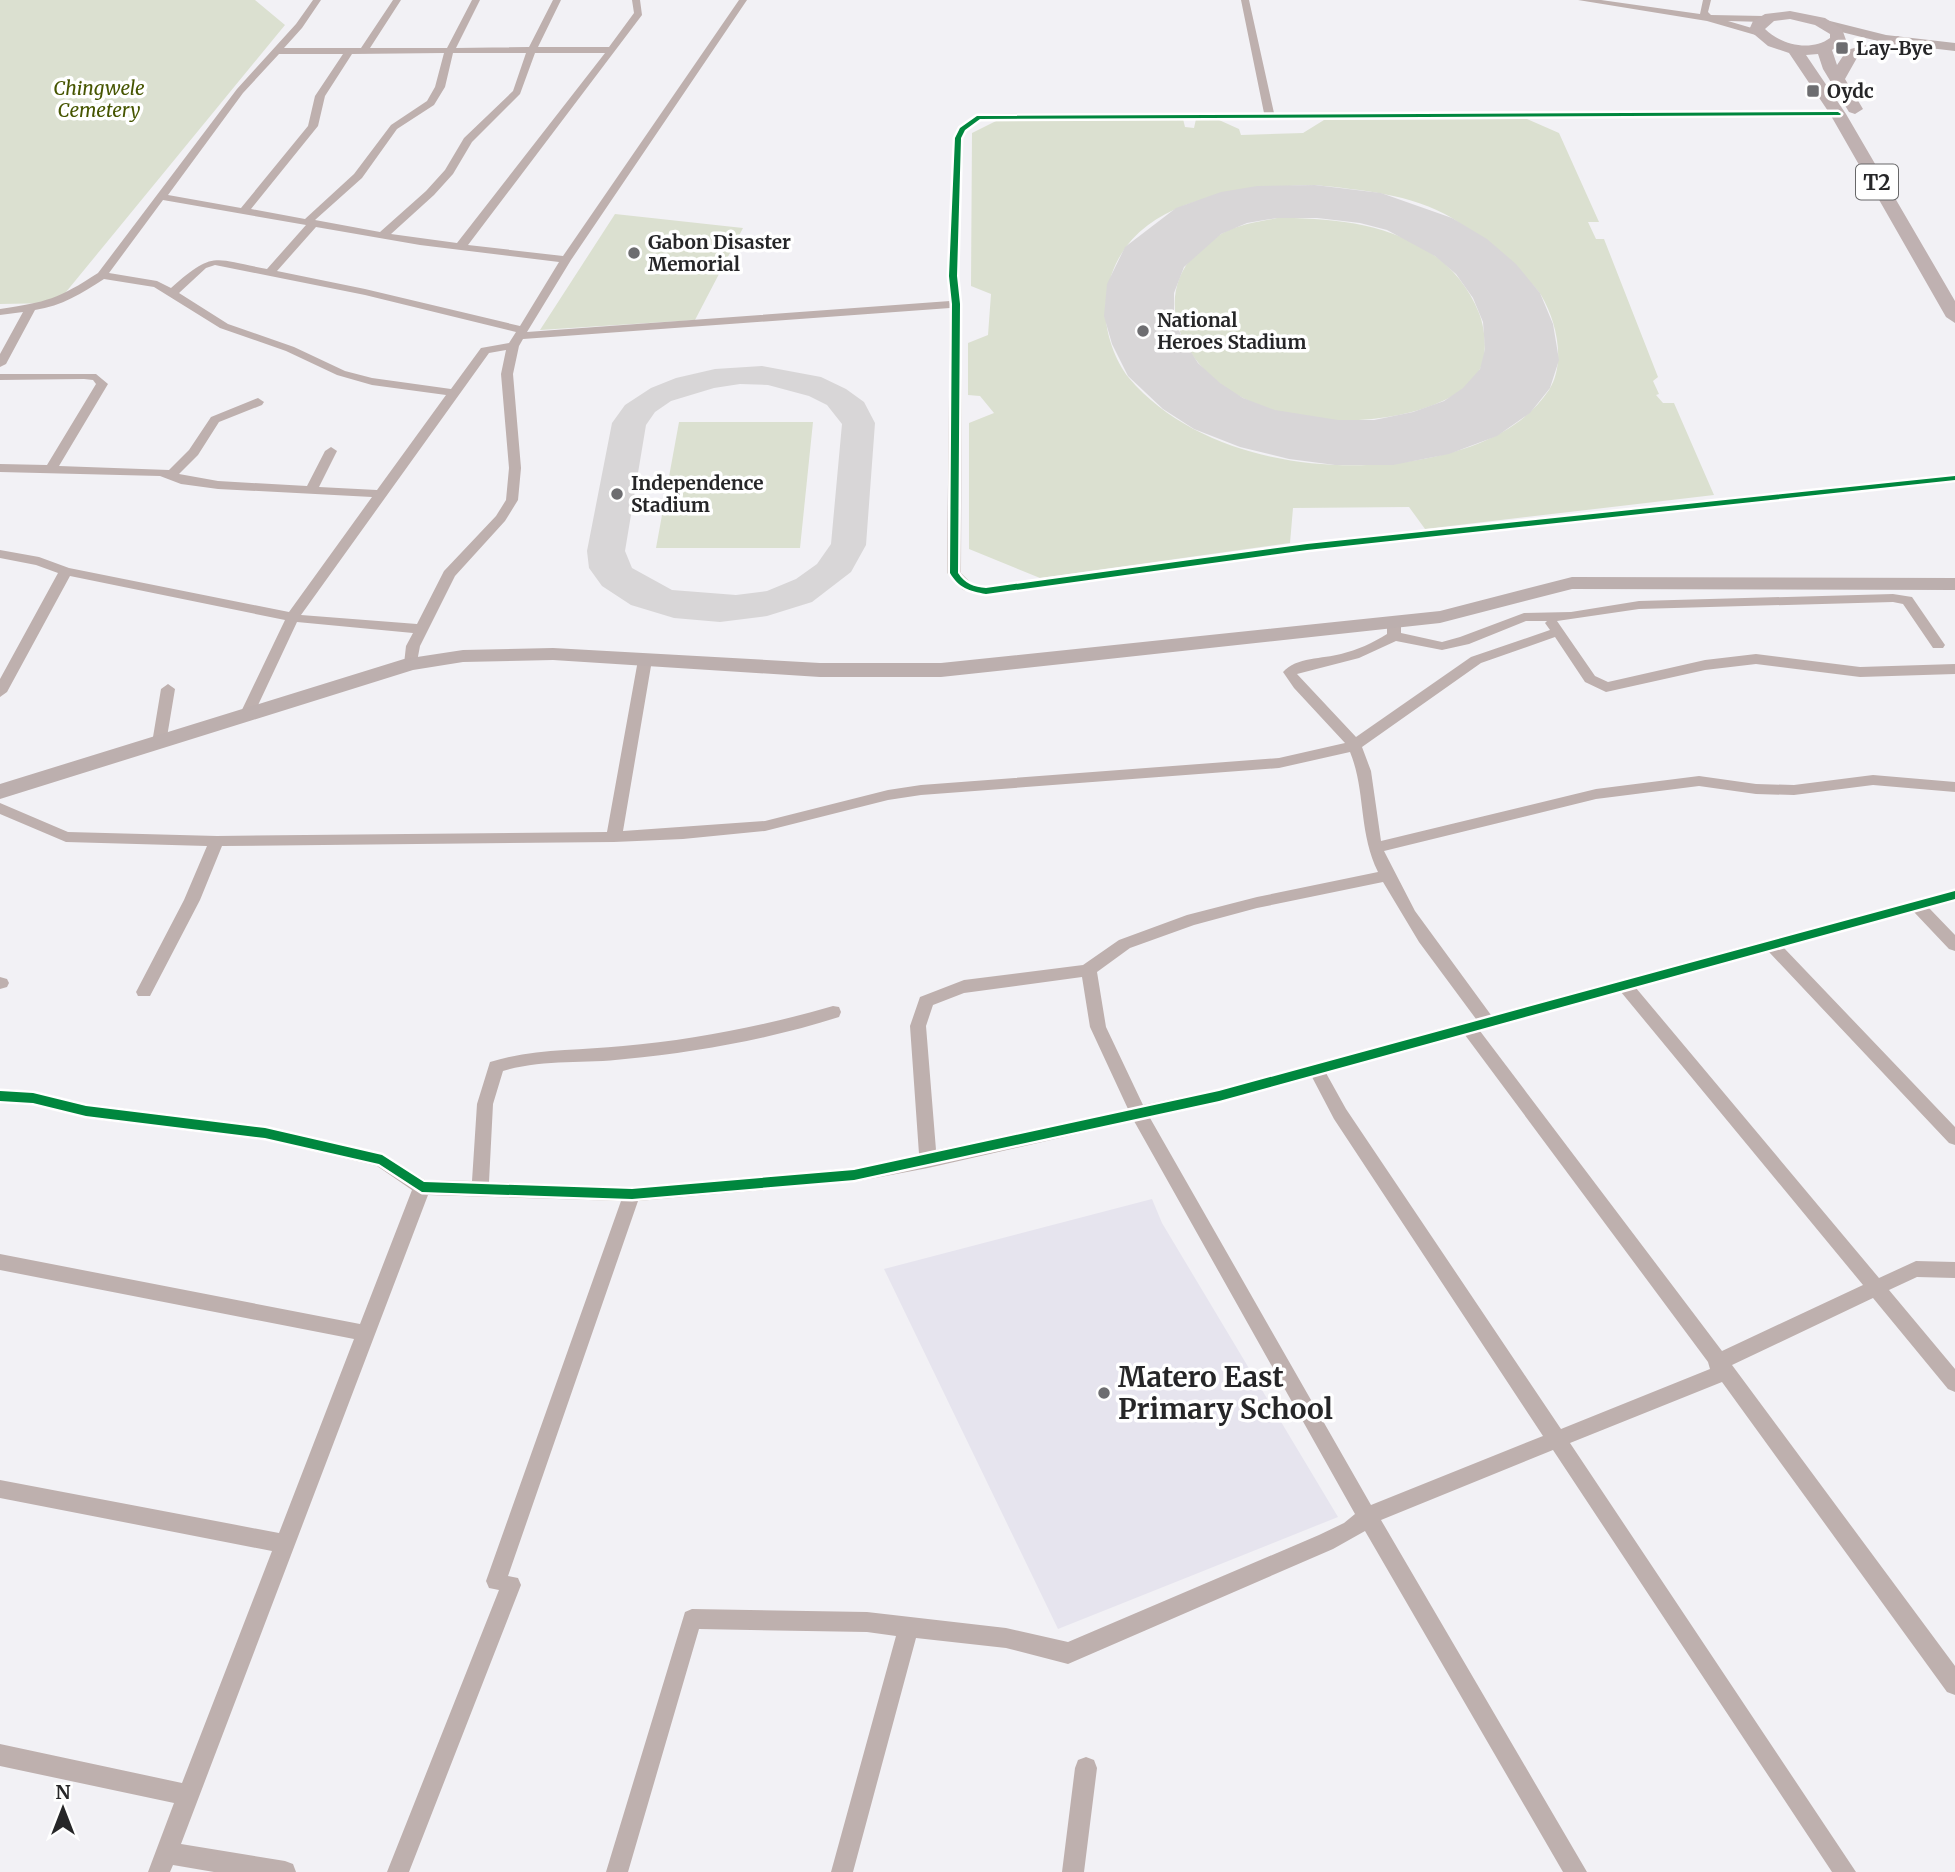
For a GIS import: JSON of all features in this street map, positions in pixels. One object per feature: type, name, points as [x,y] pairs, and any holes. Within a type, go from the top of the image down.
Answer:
[{"type":"main road","points":[[1769,0],[1764,23],[1772,43],[1794,48],[1830,46]]},
{"type":"main road","name":"T2","points":[[1790,0],[1837,32],[1839,37],[1830,46],[1837,80],[1955,284]]},
{"type":"main road","points":[[1764,23],[1790,15],[1820,21]]},
{"type":"main road","points":[[1837,80],[1852,53],[1892,40]]},
{"type":"main road","name":"T2","points":[[1794,48],[1838,114],[1955,317]]},
{"type":"street","points":[[0,312],[30,310],[70,296],[102,275],[240,91],[317,0]]},
{"type":"street","points":[[363,52],[397,0]]},
{"type":"street","points":[[271,271],[311,222],[359,176],[394,127],[431,103],[440,87],[449,52],[476,0]]},
{"type":"street","points":[[382,236],[430,193],[449,172],[473,134],[517,92],[531,52],[557,0]]},
{"type":"street","points":[[460,247],[478,229],[497,199],[533,157],[639,13],[636,0]]},
{"type":"street","points":[[411,664],[413,646],[449,575],[460,559],[501,518],[512,500],[515,468],[507,374],[518,338],[566,260],[743,0]]},
{"type":"street","points":[[1245,0],[1269,114]]},
{"type":"street","points":[[1582,0],[1764,23]]},
{"type":"street","points":[[1707,0],[1703,12],[1708,18],[1764,23]]},
{"type":"street","points":[[1820,21],[1892,40],[1955,47]]},
{"type":"street","points":[[1830,46],[1892,40]]},
{"type":"street","points":[[275,51],[348,53],[611,50]]},
{"type":"street","points":[[245,210],[313,126],[320,96],[348,53]]},
{"type":"street","points":[[1838,114],[1015,114],[979,117],[969,122],[958,138],[953,276],[956,304],[954,573],[959,583],[969,589],[986,591],[1200,560],[1955,478]]},
{"type":"street","points":[[163,197],[382,236],[566,260]]},
{"type":"street","points":[[173,292],[207,263],[271,271],[518,338]]},
{"type":"street","points":[[102,275],[156,284],[173,292],[201,314],[224,326],[290,349],[341,373],[372,381],[454,393]]},
{"type":"street","points":[[246,716],[293,617],[485,350],[518,338],[956,304]]},
{"type":"street","points":[[0,364],[30,310]]},
{"type":"street","points":[[0,377],[84,376],[96,377],[102,384],[50,471]]},
{"type":"street","points":[[170,476],[194,452],[215,420],[258,402]]},
{"type":"street","points":[[312,489],[331,451]]},
{"type":"street","points":[[0,468],[162,472],[218,485],[383,494]]},
{"type":"street","points":[[0,554],[39,561],[66,571],[293,617],[422,629]]},
{"type":"street","points":[[0,692],[66,571]]},
{"type":"street","points":[[0,792],[411,664],[463,656],[519,654],[881,673],[941,670],[1268,634],[1394,629],[1572,583],[1955,584]]},
{"type":"street","points":[[1394,629],[1442,646],[1464,641],[1508,621],[1524,617],[1548,619],[1639,605],[1900,598],[1907,600],[1938,645]]},
{"type":"street","points":[[1548,619],[1559,631],[1590,679],[1606,687],[1705,665],[1756,659],[1860,672],[1955,669]]},
{"type":"street","points":[[1394,629],[1359,654],[1301,666],[1290,671],[1297,684],[1354,746],[1367,786],[1368,825],[1387,876],[1448,969],[1489,1024]]},
{"type":"street","points":[[0,808],[66,837],[217,841],[614,837],[765,826],[888,795],[921,790],[1279,763],[1354,746],[1476,660],[1559,631]]},
{"type":"street","points":[[614,837],[645,660]]},
{"type":"street","points":[[159,743],[168,689]]},
{"type":"street","points":[[1375,848],[1596,794],[1699,781],[1756,789],[1794,790],[1874,780],[1955,787]]},
{"type":"street","points":[[144,992],[191,900],[217,841]]},
{"type":"street","points":[[928,1161],[918,1026],[926,1001],[943,991],[979,984],[1089,970],[1128,941],[1266,901],[1387,876]]},
{"type":"street","points":[[0,1096],[33,1098],[86,1111],[265,1133],[382,1160],[422,1187],[632,1194],[854,1175],[1140,1116],[1489,1024],[1955,895]]},
{"type":"street","points":[[1918,906],[1955,945]]},
{"type":"street","points":[[1771,944],[1955,1138]]},
{"type":"street","points":[[1089,970],[1098,1027],[1140,1116],[1367,1517],[1576,1872]]},
{"type":"street","points":[[1625,986],[1955,1383]]},
{"type":"street","points":[[481,1187],[485,1104],[496,1067],[517,1059],[621,1053],[712,1042],[791,1025],[833,1012]]},
{"type":"street","points":[[1469,1028],[1621,1228],[1720,1367],[1955,1684]]},
{"type":"street","points":[[1316,1070],[1370,1160],[1558,1437],[1845,1872]]},
{"type":"street","points":[[285,1872],[163,1862],[422,1187]]},
{"type":"street","points":[[398,1872],[503,1583],[632,1194]]},
{"type":"street","points":[[0,1262],[366,1334]]},
{"type":"street","points":[[617,1872],[692,1619],[797,1619],[909,1627],[1006,1639],[1068,1653],[1326,1542],[1351,1530],[1367,1517],[1720,1367],[1916,1269],[1955,1270]]},
{"type":"street","points":[[0,1489],[285,1544]]},
{"type":"street","points":[[842,1872],[909,1627]]},
{"type":"street","points":[[0,1755],[189,1795]]},
{"type":"street","points":[[1073,1872],[1086,1768]]},
{"type":"shaded area","name":"Matero East Primary School","points":[[1152,1199],[1162,1223],[1338,1517],[1058,1629],[884,1269]]},
{"type":"green space","name":"Chingwele Cemetery","points":[[0,0],[255,0],[285,25],[57,303],[0,304]]},
{"type":"green space","points":[[1183,119],[1185,127],[1194,128],[1196,119],[1219,120],[1239,129],[1241,135],[1303,133],[1324,120],[1527,119],[1559,133],[1599,222],[1588,222],[1596,239],[1604,239],[1658,377],[1653,381],[1659,394],[1656,395],[1663,403],[1674,403],[1714,495],[1425,529],[1409,507],[1293,508],[1290,543],[1040,578],[969,549],[969,423],[994,413],[980,396],[968,395],[968,343],[988,335],[991,294],[971,286],[972,133],[998,120]],"holes":[[[1315,185],[1386,194],[1437,210],[1452,218],[1524,276],[1547,306],[1557,342],[1557,368],[1554,379],[1537,405],[1509,428],[1459,450],[1423,459],[1345,465],[1265,455],[1226,444],[1190,427],[1157,405],[1129,378],[1110,341],[1105,311],[1115,267],[1132,240],[1155,220],[1184,205],[1250,190]]]},
{"type":"green space","points":[[615,214],[743,228],[695,320],[540,330]]},
{"type":"green space","points":[[1277,218],[1307,218],[1366,226],[1395,234],[1444,263],[1464,285],[1481,319],[1485,341],[1484,356],[1473,379],[1455,394],[1421,409],[1360,420],[1299,417],[1261,406],[1219,383],[1199,364],[1185,343],[1176,320],[1175,296],[1181,274],[1196,253],[1221,234]]},
{"type":"green space","points":[[679,422],[813,422],[800,548],[656,548]]},
{"type":"building","name":"National Heroes Stadium","points":[[1315,185],[1381,193],[1452,218],[1487,239],[1516,264],[1540,293],[1553,324],[1559,360],[1550,388],[1530,413],[1497,436],[1449,454],[1393,465],[1335,465],[1289,459],[1240,447],[1194,429],[1163,409],[1128,376],[1112,344],[1104,316],[1107,284],[1125,247],[1176,208],[1221,192],[1257,186]],"holes":[[[1277,218],[1317,218],[1360,223],[1387,230],[1435,256],[1456,274],[1473,298],[1483,322],[1485,349],[1480,369],[1463,388],[1444,401],[1413,412],[1374,420],[1338,420],[1275,410],[1243,398],[1220,383],[1198,363],[1182,338],[1174,317],[1174,293],[1184,267],[1221,234],[1247,223]]]},
{"type":"building","name":"Independence Stadium","points":[[762,366],[821,377],[846,389],[864,402],[875,423],[866,545],[851,572],[812,602],[767,616],[720,622],[674,618],[631,605],[602,586],[589,568],[587,551],[612,423],[625,405],[651,388],[676,378],[715,369]],"holes":[[[740,384],[768,385],[809,396],[827,405],[842,424],[831,544],[817,564],[796,579],[767,591],[736,595],[672,590],[632,568],[625,551],[646,425],[655,412],[671,401],[714,388]]]},
{"type":"cycle path","points":[[1838,114],[979,117],[962,129],[958,138],[953,276],[956,304],[954,573],[967,587],[986,591],[1307,547],[1955,478]]},
{"type":"cycle path","points":[[0,1096],[33,1098],[86,1111],[265,1133],[382,1160],[422,1187],[632,1194],[854,1175],[1219,1096],[1955,895]]},
{"type":"place","name":"Lay-Bye","points":[[1842,48]]},
{"type":"place","name":"Oydc","points":[[1813,91]]},
{"type":"place","name":"Gabon Disaster Memorial","points":[[634,253]]},
{"type":"place","name":"National Heroes Stadium","points":[[1143,331]]},
{"type":"place","name":"Independence Stadium","points":[[617,494]]},
{"type":"place","name":"Matero East Primary School","points":[[1104,1393]]}]
